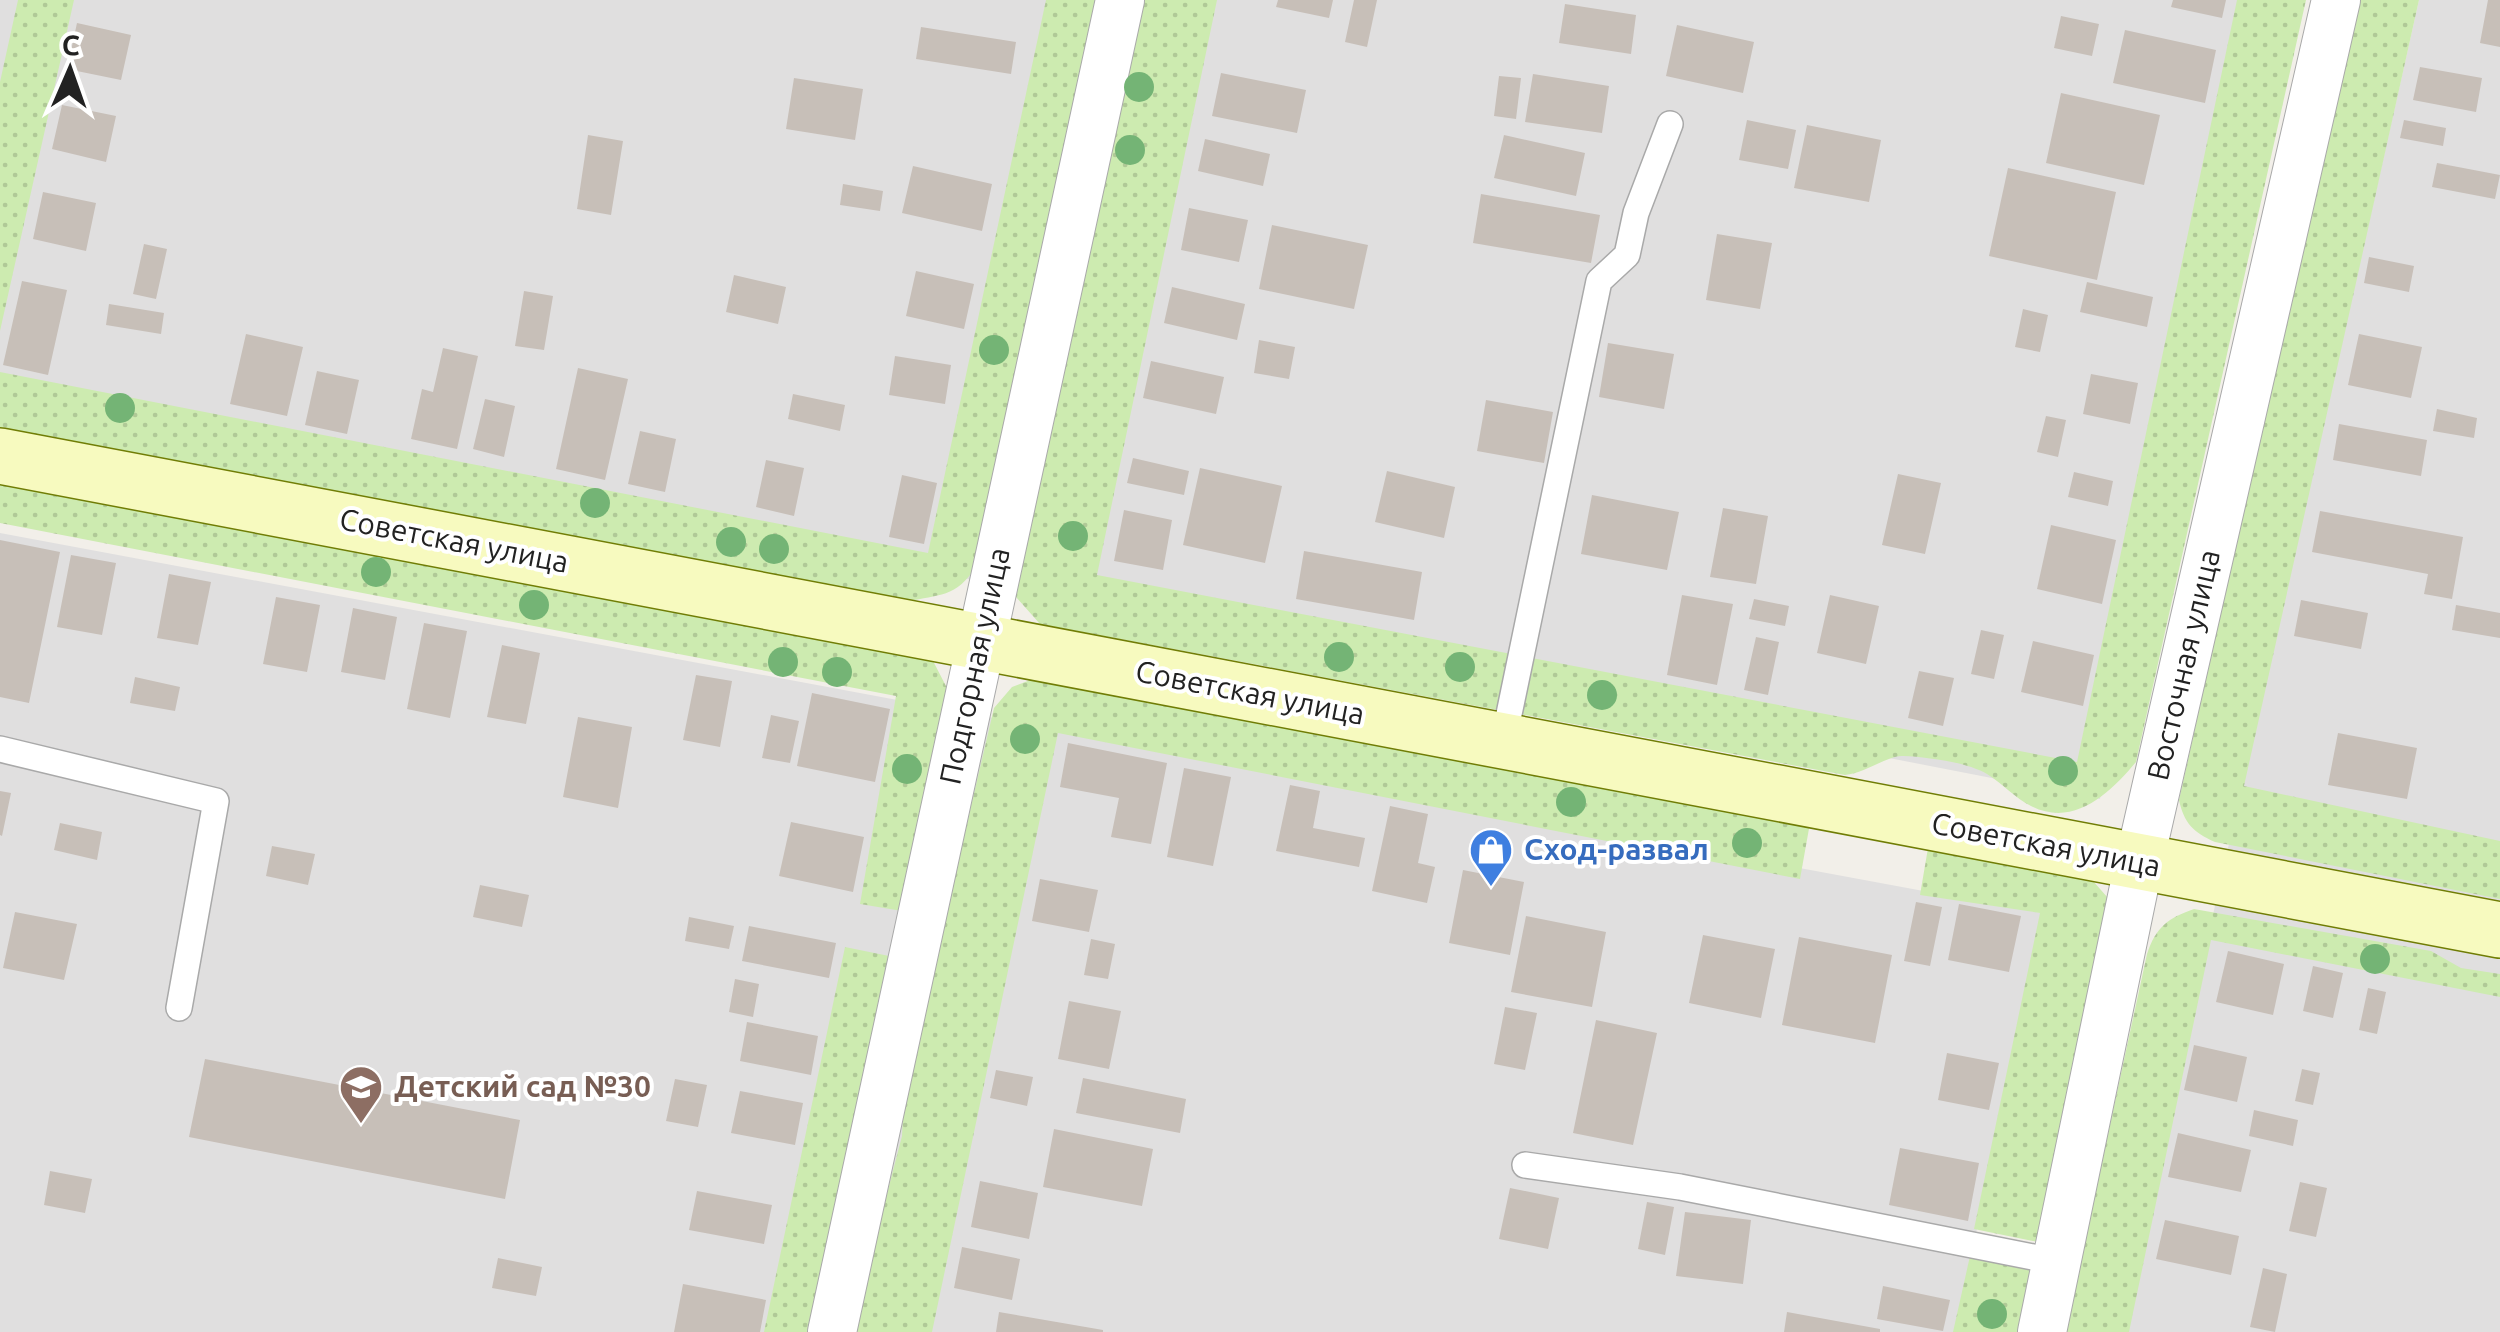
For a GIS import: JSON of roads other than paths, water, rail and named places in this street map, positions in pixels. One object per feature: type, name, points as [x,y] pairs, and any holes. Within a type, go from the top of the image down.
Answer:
[{"type":"street","name":"Подгорная улица","points":[[832,1332],[1120,0]]},
{"type":"street","name":"Восточная улица","points":[[2042,1332],[2140,863],[2336,0]]},
{"type":"street","name":"Советская улица","points":[[0,456],[2500,930]]},
{"type":"lane","points":[[1503,743],[1599,281],[1626,255],[1636,213],[1670,124]]},
{"type":"lane","points":[[0,750],[216,801],[179,1008]]},
{"type":"lane","points":[[1525,1165],[1680,1188],[2058,1262]]},
{"type":"place","name":"Сход-развал","points":[[1491,888]]},
{"type":"place","name":"Детский сад №30","points":[[361,1125]]}]
